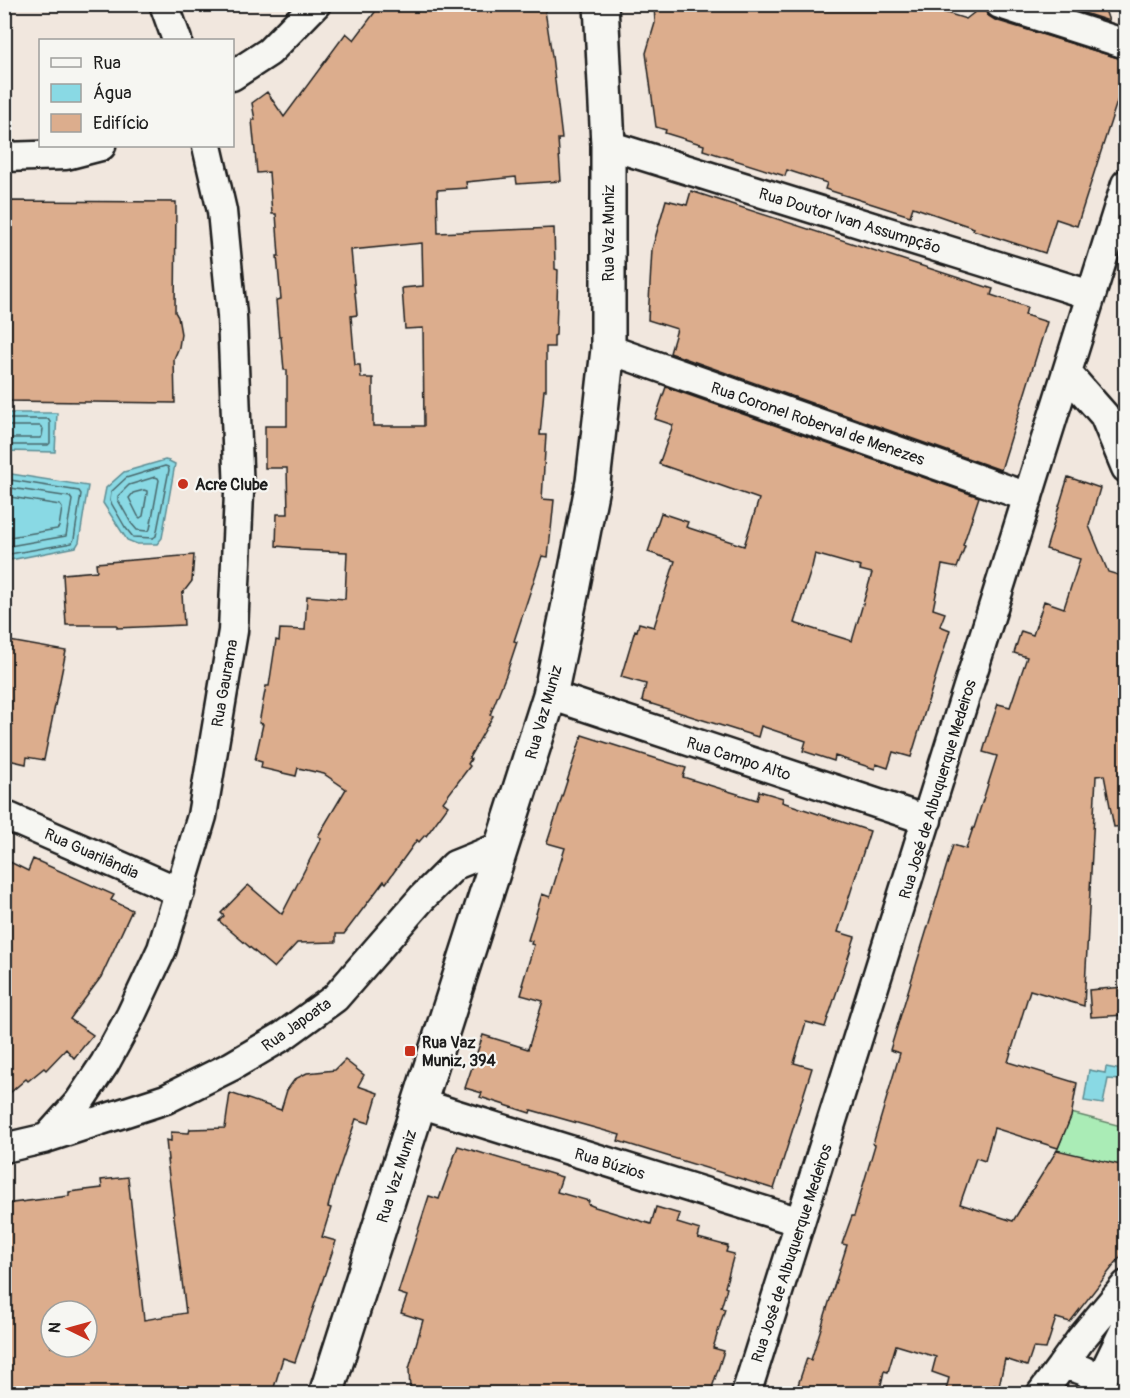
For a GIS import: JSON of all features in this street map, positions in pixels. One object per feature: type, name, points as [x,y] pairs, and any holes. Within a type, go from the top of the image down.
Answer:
[{"type":"street","points":[[164,4],[177,39]]},
{"type":"street","points":[[234,75],[269,52],[316,4]]},
{"type":"street","name":"Rua Vaz Muniz","points":[[327,1393],[550,695],[572,590],[593,482],[608,349],[608,145],[601,4]]},
{"type":"street","points":[[1000,4],[1125,44]]},
{"type":"street","name":"Rua Doutor Ivan Assumpção","points":[[608,145],[1091,295]]},
{"type":"street","points":[[4,157],[66,155],[97,147]]},
{"type":"street","name":"Rua Gaurama","points":[[47,1138],[79,1102],[105,1063],[162,949],[202,816],[233,631],[239,493],[231,304],[222,211],[207,147]]},
{"type":"street","name":"Rua José de Albuquerque Medeiros","points":[[746,1394],[1125,184]]},
{"type":"street","name":"Rua Coronel Roberval de Menezes","points":[[608,349],[1028,497]]},
{"type":"street","points":[[1067,373],[1104,415],[1125,468]]},
{"type":"street","name":"Rua Campo Alto","points":[[550,695],[927,820]]},
{"type":"street","name":"Rua Guarilândia","points":[[4,815],[180,892]]},
{"type":"street","name":"Rua Japoata","points":[[47,1138],[166,1099],[232,1066],[283,1036],[335,998],[422,898],[455,865],[502,846]]},
{"type":"street","name":"Rua Búzios","points":[[419,1103],[800,1222]]},
{"type":"street","points":[[4,1148],[47,1138]]},
{"type":"street","points":[[1041,1394],[1081,1339],[1125,1285]]},
{"type":"street","points":[[1096,1394],[1125,1326]]},
{"type":"street","points":[[1061,1367],[1067,1366],[1087,1372],[1093,1378],[1096,1394]]},
{"type":"green space","points":[[1071,1113],[1125,1127],[1125,1166],[1057,1151]]},
{"type":"water","points":[[5,413],[57,413],[55,452],[5,451]]},
{"type":"water","points":[[165,460],[175,464],[162,538],[157,544],[137,544],[127,540],[103,503],[106,488],[124,472]]},
{"type":"water","points":[[5,473],[88,486],[79,542],[76,547],[5,561]]},
{"type":"water","points":[[1106,1067],[1122,1070],[1120,1080],[1108,1079],[1103,1104],[1084,1101],[1089,1070],[1105,1073]]},
{"type":"building","points":[[381,4],[544,4],[562,139],[558,139],[561,181],[517,184],[516,177],[466,182],[467,188],[437,190],[438,233],[554,228],[555,269],[558,270],[556,335],[554,336],[554,347],[546,347],[546,390],[544,390],[540,435],[546,435],[542,499],[554,500],[548,557],[542,556],[514,641],[517,642],[490,715],[493,716],[469,758],[471,759],[468,764],[470,766],[443,802],[448,806],[426,836],[419,842],[417,840],[386,883],[384,881],[344,934],[336,934],[336,942],[297,943],[274,968],[219,921],[224,916],[221,913],[248,885],[282,914],[321,838],[318,836],[346,789],[324,774],[298,768],[296,776],[261,768],[262,762],[255,760],[263,724],[259,723],[266,686],[269,686],[276,640],[279,641],[280,629],[305,630],[307,596],[345,599],[347,552],[299,550],[299,548],[276,546],[277,514],[288,514],[287,468],[265,468],[265,426],[287,426],[287,370],[284,370],[276,300],[281,299],[276,214],[272,214],[269,172],[257,173],[252,103],[267,92],[284,117],[346,33],[354,40]],"holes":[[[422,243],[423,286],[402,288],[405,329],[423,328],[424,426],[373,426],[373,378],[361,378],[360,365],[355,365],[351,316],[357,315],[351,250]]]},
{"type":"building","points":[[654,4],[917,4],[966,19],[984,5],[987,15],[995,20],[1125,60],[1125,77],[1077,226],[1056,219],[1045,253],[973,230],[974,228],[913,207],[910,216],[825,189],[827,183],[787,170],[785,176],[703,150],[704,145],[665,133],[666,130],[656,127],[646,53],[655,23]]},
{"type":"building","points":[[1056,4],[1103,4],[1109,21]]},
{"type":"building","points":[[691,191],[993,289],[991,295],[1027,307],[1025,315],[1047,322],[1001,470],[670,353],[677,329],[648,320],[652,249],[666,200],[687,205]]},
{"type":"building","points":[[4,201],[176,202],[175,312],[181,334],[174,359],[175,403],[4,401]]},
{"type":"building","points":[[666,387],[979,497],[957,568],[942,565],[933,609],[945,613],[940,626],[950,630],[911,757],[893,752],[888,768],[876,764],[875,769],[835,756],[834,761],[803,751],[806,741],[761,726],[758,737],[642,701],[646,684],[621,677],[639,623],[654,627],[675,561],[648,552],[661,513],[688,522],[686,527],[744,546],[759,499],[659,464],[673,425],[655,419]],"holes":[[[815,554],[861,567],[860,570],[872,573],[852,641],[794,623]]]},
{"type":"building","points":[[1068,477],[1100,488],[1089,526],[1108,572],[1125,577],[1125,826],[1114,827],[1104,775],[1096,776],[1084,1006],[1030,990],[1008,1062],[1077,1083],[1071,1117],[1058,1148],[994,1128],[985,1161],[976,1158],[960,1204],[1013,1221],[1057,1150],[1125,1166],[1125,1251],[1070,1322],[1056,1318],[1046,1349],[1033,1348],[1027,1366],[1005,1359],[999,1386],[994,1385],[991,1394],[945,1394],[949,1378],[932,1372],[936,1357],[896,1345],[888,1372],[884,1371],[879,1394],[796,1394],[807,1358],[811,1360],[847,1245],[842,1244],[852,1216],[854,1216],[900,1053],[890,1050],[953,845],[966,849],[997,756],[983,752],[990,728],[998,704],[1010,707],[1027,657],[1014,653],[1021,631],[1033,635],[1044,601],[1064,608],[1080,559],[1046,549]]},
{"type":"building","points":[[194,555],[192,581],[182,594],[184,625],[117,628],[117,625],[66,625],[63,574],[97,571],[96,563]]},
{"type":"building","points":[[4,640],[66,651],[44,760],[27,757],[26,764],[4,759]]},
{"type":"building","points":[[582,735],[686,768],[683,777],[757,800],[759,791],[783,798],[782,802],[870,831],[838,932],[855,937],[825,1027],[806,1022],[794,1063],[812,1068],[774,1189],[618,1141],[620,1135],[531,1110],[530,1113],[480,1097],[482,1093],[465,1088],[483,1035],[528,1049],[543,1001],[521,995],[534,945],[528,940],[542,894],[550,897],[565,848],[547,843]]},
{"type":"building","points":[[4,859],[28,871],[33,859],[114,895],[111,900],[132,910],[101,977],[70,1019],[93,1035],[74,1058],[66,1049],[46,1070],[44,1068],[28,1081],[26,1079],[4,1098]]},
{"type":"building","points":[[1125,987],[1125,1015],[1091,1017],[1089,990]]},
{"type":"building","points":[[345,1060],[364,1075],[358,1086],[378,1093],[369,1123],[356,1119],[334,1184],[328,1207],[331,1208],[322,1237],[336,1241],[295,1362],[283,1358],[272,1394],[4,1394],[4,1204],[69,1196],[69,1192],[102,1188],[101,1180],[128,1177],[144,1320],[186,1313],[166,1140],[171,1141],[171,1132],[189,1133],[190,1129],[225,1128],[230,1093],[281,1110],[287,1090],[295,1079],[307,1073],[335,1070]]},
{"type":"building","points":[[458,1146],[562,1177],[557,1192],[589,1201],[588,1204],[595,1207],[651,1224],[656,1207],[680,1214],[677,1223],[700,1230],[698,1238],[728,1246],[726,1252],[734,1254],[721,1308],[725,1309],[713,1348],[724,1351],[710,1394],[428,1394],[410,1390],[409,1369],[423,1320],[401,1313],[407,1296],[398,1293],[429,1196],[439,1199]]},
{"type":"place","name":"Acre Clube","points":[[183,484]]},
{"type":"place","name":"Rua Vaz Muniz, 394","points":[[410,1051]]}]
